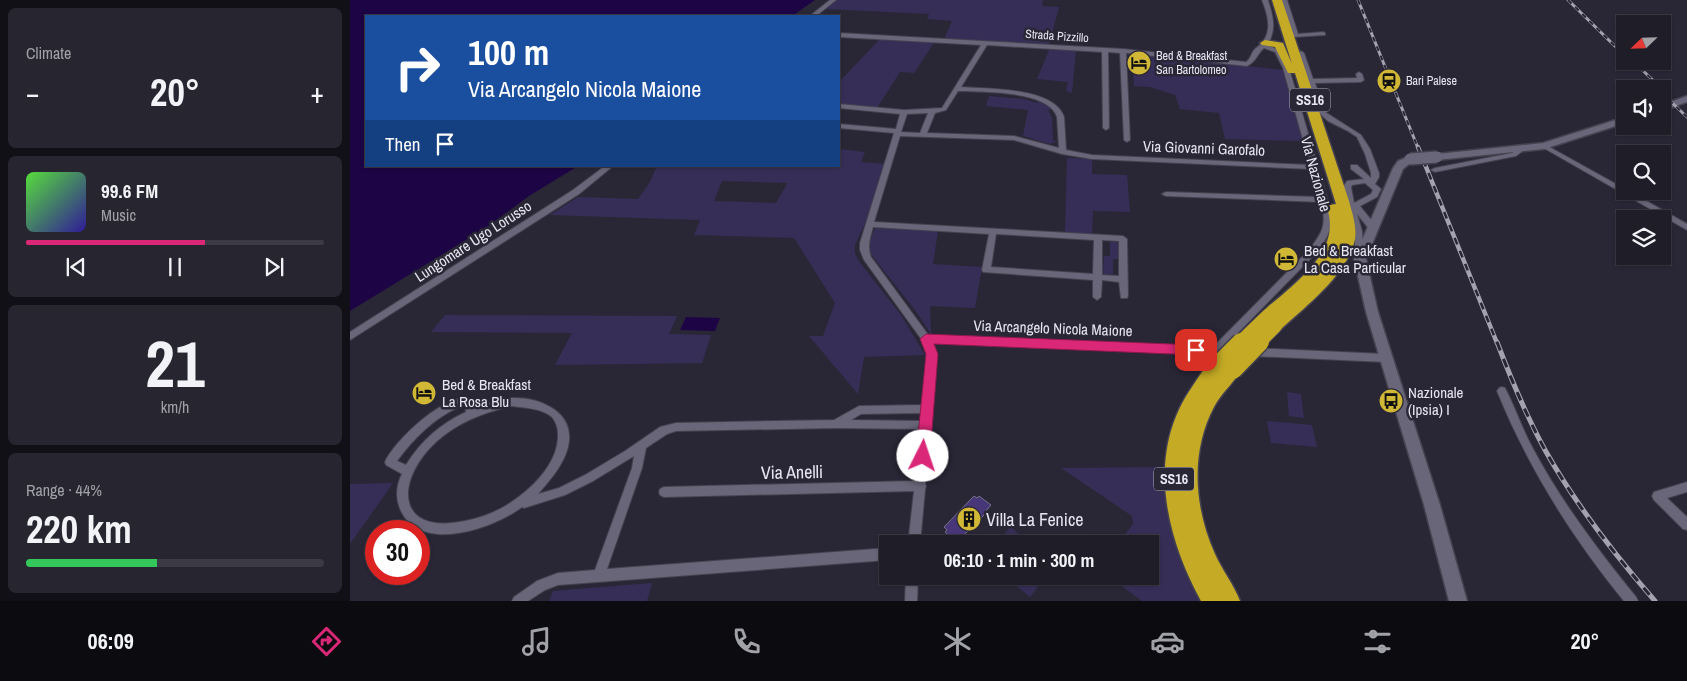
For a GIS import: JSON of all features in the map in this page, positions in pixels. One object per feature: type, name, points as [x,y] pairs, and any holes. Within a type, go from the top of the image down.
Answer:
[{"type":"highway","name":"SS16","points":[[1271,0],[1337,217],[1337,234],[1330,250],[1316,270],[1272,321]]},
{"type":"highway","name":"SS16","points":[[1212,601],[1194,567],[1184,541],[1176,507],[1174,461],[1180,429],[1186,412],[1196,394],[1223,361],[1327,276],[1341,256],[1348,238],[1347,218],[1342,201],[1277,0]]},
{"type":"highway","points":[[1265,42],[1278,38],[1277,32],[1280,29]]},
{"type":"highway","points":[[1265,42],[1279,45],[1285,60],[1292,70]]},
{"type":"highway","name":"SS16","points":[[1223,361],[1218,386],[1206,404],[1199,420],[1190,452],[1188,482],[1196,532],[1206,558],[1230,601]]},
{"type":"street","points":[[814,15],[833,0]]},
{"type":"street","points":[[1265,42],[1272,26],[1266,0]]},
{"type":"street","points":[[1284,0],[1296,36],[1323,34]]},
{"type":"street","name":"Strada Pizzillo","points":[[840,35],[1124,51],[1242,64],[1250,63],[1255,51],[1265,42]]},
{"type":"street","name":"Via Nazionale","points":[[1223,361],[1324,238],[1328,228],[1328,215],[1286,68],[1277,51],[1265,42]]},
{"type":"street","points":[[840,106],[904,112],[944,109],[985,43]]},
{"type":"street","points":[[1105,50],[1106,128]]},
{"type":"street","points":[[1124,51],[1127,140]]},
{"type":"street","points":[[1301,53],[1322,113],[1327,119],[1358,135],[1362,141],[1375,173],[1372,183]]},
{"type":"street","points":[[1311,81],[1361,80],[1359,74]]},
{"type":"street","points":[[957,88],[1028,95],[1049,104],[1055,108],[1060,119],[1062,152]]},
{"type":"street","points":[[1671,105],[1686,101]]},
{"type":"street","points":[[923,135],[932,111]]},
{"type":"street","points":[[904,112],[864,250],[867,258],[926,339],[932,354],[915,535]]},
{"type":"street","points":[[1360,259],[1373,222],[1402,162],[1410,159],[1520,150],[1544,146],[1616,123]]},
{"type":"street","name":"Via Giovanni Garofalo","points":[[840,126],[923,135],[1014,138],[1062,152],[1091,156],[1314,167]]},
{"type":"street","points":[[1544,146],[1687,227]]},
{"type":"street","points":[[1436,170],[1514,155],[1520,150]]},
{"type":"street","name":"Lungomare Ugo Lorusso","points":[[350,337],[576,192],[609,167]]},
{"type":"street","points":[[1354,167],[1375,186],[1377,192],[1356,206],[1361,214],[1373,222]]},
{"type":"street","points":[[1372,183],[1360,181],[1350,183],[1347,187],[1358,231],[1364,284],[1385,358],[1435,513],[1458,601]]},
{"type":"street","points":[[1166,194],[1324,200]]},
{"type":"street","points":[[1358,231],[1363,234],[1373,222]]},
{"type":"street","points":[[1358,231],[1373,222]]},
{"type":"street","points":[[870,224],[1123,239],[1124,296]]},
{"type":"street","points":[[992,232],[986,270],[1124,279]]},
{"type":"street","points":[[1097,297],[1098,238]]},
{"type":"street","name":"Via Arcangelo Nicola Maione","points":[[926,339],[1223,361],[1385,358]]},
{"type":"street","points":[[1502,391],[1528,453],[1601,564],[1632,601]]},
{"type":"street","points":[[407,471],[390,462],[398,450],[415,433],[444,409],[462,402],[469,402],[472,414]]},
{"type":"street","points":[[512,402],[530,403],[545,407],[556,415],[563,426],[564,440],[562,449],[550,474],[536,491],[516,506],[493,518],[469,527],[446,529],[426,526],[411,518],[403,505],[402,489],[407,471],[418,454],[433,438],[452,424],[472,414],[492,406],[512,402]]},
{"type":"street","points":[[835,424],[859,410],[927,409]]},
{"type":"street","points":[[516,506],[561,492],[589,478],[664,430],[676,427],[835,424],[926,425]]},
{"type":"street","points":[[599,575],[636,468],[641,446]]},
{"type":"street","name":"Via Anelli","points":[[664,492],[921,486]]},
{"type":"street","points":[[1687,487],[1658,496],[1687,525]]},
{"type":"street","points":[[518,601],[541,585],[558,579],[879,555]]},
{"type":"street","points":[[911,601],[912,585]]},
{"type":"shaded area","points":[[350,0],[815,0],[793,15],[365,15],[365,167],[576,167],[529,196],[484,229],[350,311]]},
{"type":"shaded area","points":[[836,0],[1043,0],[1042,6],[1059,7],[1049,45],[944,39],[952,21],[927,19],[929,14],[825,9]]},
{"type":"shaded area","points":[[881,38],[935,41],[914,73],[900,72],[877,108],[840,105],[840,81]]},
{"type":"shaded area","points":[[1050,48],[1076,50],[1072,93],[1066,91],[1068,82],[1037,79]]},
{"type":"shaded area","points":[[1144,55],[1283,70],[1304,141],[1225,139],[1219,113],[1180,109],[1175,95],[1150,87],[1134,86],[1133,67],[1145,67]]},
{"type":"shaded area","points":[[989,96],[1024,99],[1037,103],[1039,101],[1052,109],[1048,110],[1052,118],[1053,141],[1058,141],[1050,144],[1023,136],[1028,110],[986,106]]},
{"type":"shaded area","points":[[840,149],[865,152],[861,162],[885,164],[871,210],[855,245],[855,253],[858,260],[901,315],[925,355],[864,357],[858,394],[809,336],[823,336],[835,303],[794,238],[694,235],[700,220],[550,215],[578,197],[638,199],[650,182],[657,167],[840,167]],"holes":[[[722,181],[787,184],[776,203],[714,201]]]},
{"type":"shaded area","points":[[1067,158],[1092,159],[1092,174],[1127,175],[1130,212],[1093,211],[1092,234],[1065,232]]},
{"type":"shaded area","points":[[875,228],[938,231],[933,264],[982,267],[975,308],[930,306],[931,334],[915,310],[869,252],[868,246]]},
{"type":"shaded area","points":[[1110,242],[1118,242],[1118,259],[1113,259],[1113,274],[1103,274],[1104,256],[1110,256]]},
{"type":"shaded area","points":[[445,315],[677,316],[669,334],[711,335],[702,363],[555,365],[572,333],[431,332]]},
{"type":"shaded area","points":[[686,317],[720,318],[715,331],[680,330]]},
{"type":"shaded area","points":[[1287,392],[1301,394],[1304,418],[1289,416]]},
{"type":"shaded area","points":[[1267,421],[1312,425],[1317,447],[1271,443]]},
{"type":"shaded area","points":[[1167,467],[1170,519],[1178,553],[1200,601],[1142,601],[1120,585],[1159,585],[1159,535],[1125,535],[1133,524],[1132,516],[1061,468]]},
{"type":"shaded area","points":[[393,483],[367,520],[365,520],[350,544],[350,484]]},
{"type":"shaded area","points":[[1010,527],[1020,535],[1003,535]]},
{"type":"shaded area","points":[[652,583],[647,601],[549,601],[553,591]]},
{"type":"shaded area","points":[[1015,585],[1039,585],[1030,597]]},
{"type":"building","name":"Villa La Fenice","points":[[974,496],[977,498],[979,496],[991,505],[985,514],[964,535],[946,535],[945,532],[947,530],[944,527]]},
{"type":"railway","points":[[1358,0],[1418,148]]},
{"type":"railway","points":[[1568,0],[1616,47]]},
{"type":"railway","points":[[1642,70],[1653,80]]},
{"type":"railway","points":[[1671,102],[1687,117]]},
{"type":"railway","points":[[1418,147],[1497,343]]},
{"type":"railway","points":[[1497,342],[1525,410],[1557,470],[1596,528],[1655,601]]},
{"type":"place","name":"Bed & Breakfast San Bartolomeo","points":[[1139,63]]},
{"type":"place","name":"Bari Palese","points":[[1389,81]]},
{"type":"place","name":"Bed & Breakfast La Casa Particular","points":[[1286,259]]},
{"type":"place","name":"Bed & Breakfast La Rosa Blu","points":[[424,393]]},
{"type":"place","name":"Nazionale (Ipsia) I","points":[[1391,401]]},
{"type":"place","name":"Villa La Fenice","points":[[969,519]]},
{"type":"route","points":[[923,456],[932,367],[931,348],[926,339],[1196,350]]}]
